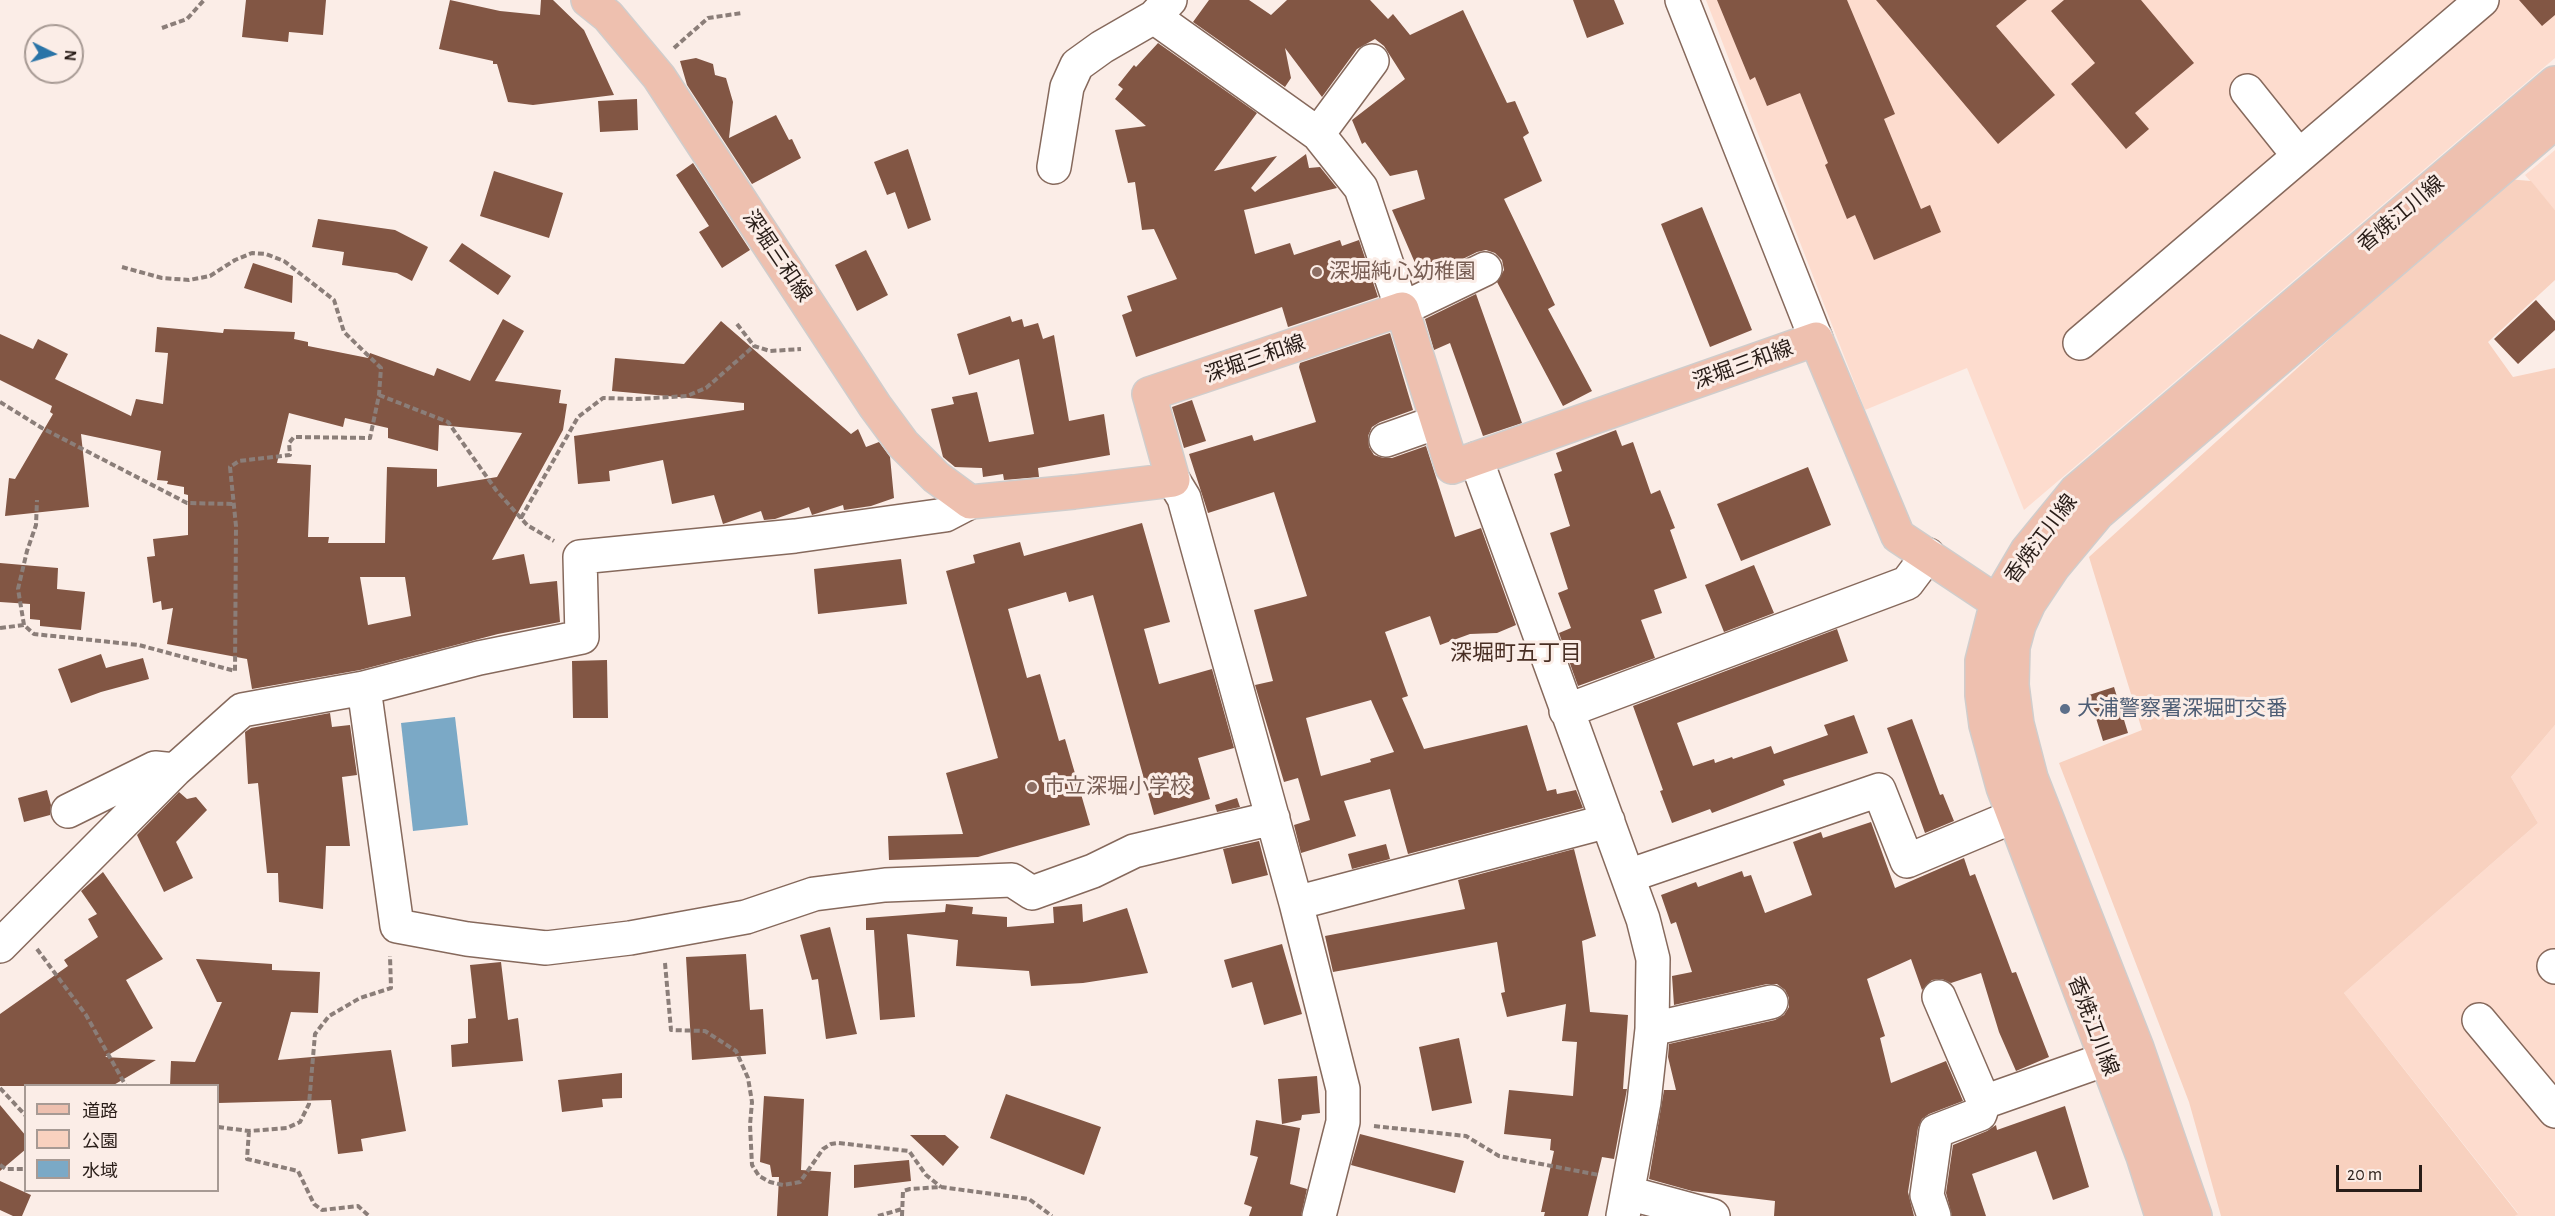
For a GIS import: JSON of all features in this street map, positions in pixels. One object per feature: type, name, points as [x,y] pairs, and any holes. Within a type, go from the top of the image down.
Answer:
[{"type":"main road","name":"深堀三和線","points":[[588,0],[608,16],[652,68],[828,336],[903,444],[936,477],[970,502]]},
{"type":"main road","name":"香焼江川線","points":[[2162,1216],[2143,1156],[2097,1063],[2012,817],[1986,725],[1982,695],[1982,661],[1997,602],[2027,551],[2076,491],[2555,83]]},
{"type":"main road","name":"香焼江川線","points":[[2195,1216],[2137,1048],[2031,778],[2017,724],[2012,685],[2013,647],[2019,625],[2029,603],[2053,567],[2098,513],[2555,122]]},
{"type":"main road","name":"深堀三和線","points":[[1173,480],[1149,394],[1402,309],[1452,467],[1807,342],[1898,536],[1997,602]]},
{"type":"main road","points":[[970,502],[1173,480]]},
{"type":"street","points":[[1682,0],[1807,342]]},
{"type":"street","points":[[2080,343],[2482,0]]},
{"type":"street","points":[[1054,167],[1067,87],[1077,65],[1162,9],[1318,134],[1361,188],[1402,309],[1485,269]]},
{"type":"street","points":[[1318,134],[1372,61]]},
{"type":"street","points":[[2247,92],[2299,156]]},
{"type":"street","points":[[1386,440],[1437,422]]},
{"type":"street","points":[[1476,459],[1628,876],[1643,919],[1653,959],[1652,1029],[1644,1102],[1627,1197],[1713,1216]]},
{"type":"street","points":[[1173,480],[1184,498],[1273,818],[1342,1089],[1343,1122],[1319,1216]]},
{"type":"street","points":[[10,936],[175,770],[242,710],[364,688],[479,658],[582,637],[580,556],[795,536],[945,515],[970,502]]},
{"type":"street","points":[[1566,711],[1907,584],[1928,555]]},
{"type":"street","points":[[364,688],[397,926],[467,939],[546,948],[663,933],[746,917],[814,894],[885,885],[1012,880],[1032,893],[1093,871],[1134,851],[1273,818]]},
{"type":"street","points":[[68,811],[155,768],[175,770]]},
{"type":"street","points":[[1628,876],[1879,790],[1906,861],[2012,817]]},
{"type":"street","points":[[1296,903],[1608,821]]},
{"type":"street","points":[[1934,1216],[1927,1195],[1936,1131],[1980,1114],[1984,1102],[1939,997]]},
{"type":"street","points":[[1652,1029],[1771,1002]]},
{"type":"street","points":[[2479,1020],[2555,1111]]},
{"type":"street","points":[[1984,1102],[2097,1063]]},
{"type":"path","points":[[162,28],[187,19],[204,0]]},
{"type":"path","points":[[652,68],[708,18],[742,13]]},
{"type":"path","points":[[37,501],[36,525],[18,589],[24,626],[34,634],[139,645],[234,671],[236,526],[230,467],[239,461],[290,455],[289,443],[294,437],[370,438],[379,395],[381,368],[344,332],[334,300],[284,261],[266,254],[252,253],[235,260],[210,276],[189,279],[162,278],[122,267]]},
{"type":"path","points":[[737,324],[754,346],[770,351],[803,348],[828,336]]},
{"type":"path","points":[[521,518],[578,417],[603,398],[687,396],[706,388],[754,346]]},
{"type":"path","points":[[379,395],[448,422],[496,490],[527,525],[580,556]]},
{"type":"path","points":[[0,402],[42,428],[187,503],[234,504]]},
{"type":"path","points":[[0,628],[24,626]]},
{"type":"path","points":[[219,1129],[249,1131],[287,1128],[300,1122],[309,1104],[315,1034],[329,1016],[360,998],[391,987],[390,954],[397,926]]},
{"type":"path","points":[[663,933],[671,1030],[705,1031],[736,1051],[748,1078],[752,1102],[750,1125],[752,1166],[759,1176],[783,1185],[800,1182],[824,1149],[831,1144],[838,1143],[909,1151],[926,1175],[941,1187]]},
{"type":"path","points":[[10,936],[86,1015],[125,1084]]},
{"type":"path","points":[[0,1088],[24,1114]]},
{"type":"path","points":[[1343,1122],[1466,1136],[1499,1156],[1627,1197]]},
{"type":"path","points":[[249,1131],[247,1159],[298,1172],[314,1204],[322,1210],[358,1206],[369,1216]]},
{"type":"path","points":[[0,1165],[6,1169],[24,1169]]},
{"type":"path","points":[[902,1216],[903,1191],[941,1187],[1029,1199],[1052,1216]]},
{"type":"path","points":[[878,1216],[902,1209]]},
{"type":"shaded area","points":[[1706,0],[2555,0],[2555,58],[2024,510],[1967,368],[1865,410]]},
{"type":"shaded area","points":[[2555,150],[2555,210],[2525,175]]},
{"type":"shaded area","points":[[2555,725],[2555,1216],[2515,1216],[2518,1213],[2344,993],[2538,823],[2511,777]]},
{"type":"green space","points":[[2506,179],[2531,181],[2555,210],[2555,280],[2488,342],[2513,377],[2555,368],[2555,725],[2511,777],[2538,823],[2344,993],[2518,1214],[2515,1216],[2221,1216],[2189,1102],[2059,763],[2142,730],[2089,557]]},
{"type":"water","points":[[455,717],[468,825],[413,831],[401,723]]},
{"type":"building","points":[[246,0],[326,0],[323,35],[289,32],[288,42],[242,37]]},
{"type":"building","points":[[450,0],[500,11],[540,15],[541,0],[553,0],[584,30],[614,95],[533,105],[508,102],[497,64],[493,64],[493,61],[439,49]]},
{"type":"building","points":[[1209,0],[1249,0],[1271,15],[1287,0],[1370,0],[1388,19],[1393,14],[1410,35],[1463,10],[1507,103],[1515,101],[1529,133],[1523,137],[1542,181],[1504,199],[1555,305],[1548,309],[1592,391],[1563,406],[1497,282],[1504,270],[1502,260],[1495,253],[1486,250],[1477,252],[1422,279],[1392,210],[1425,199],[1417,170],[1390,176],[1365,142],[1362,144],[1352,120],[1405,79],[1384,46],[1375,39],[1357,49],[1322,97],[1285,48],[1291,78],[1285,87],[1193,22]]},
{"type":"building","points":[[1573,0],[1614,0],[1624,24],[1587,38]]},
{"type":"building","points":[[1717,0],[1847,0],[1895,114],[1884,119],[1921,209],[1930,205],[1941,232],[1874,260],[1855,215],[1847,219],[1800,93],[1767,106],[1755,77],[1750,80]]},
{"type":"building","points":[[1876,0],[2027,0],[1996,26],[2055,95],[1998,144]]},
{"type":"building","points":[[2064,0],[2141,0],[2194,63],[2135,113],[2149,129],[2126,149],[2071,84],[2095,63],[2051,11]]},
{"type":"building","points":[[2519,0],[2555,0],[2555,15],[2542,26]]},
{"type":"building","points":[[1158,43],[1257,113],[1214,171],[1277,156],[1251,188],[1255,192],[1306,154],[1309,168],[1320,167],[1337,188],[1244,210],[1255,254],[1290,243],[1294,255],[1340,240],[1342,246],[1359,240],[1378,297],[1288,327],[1282,307],[1136,357],[1122,315],[1132,311],[1127,296],[1177,279],[1154,229],[1142,230],[1135,182],[1128,183],[1115,130],[1146,126],[1115,99],[1123,89],[1118,85],[1134,65],[1136,67]]},
{"type":"building","points":[[696,58],[713,64],[715,75],[726,78],[733,102],[729,138],[776,115],[801,158],[752,184],[687,85],[680,61]]},
{"type":"building","points":[[637,99],[638,130],[600,132],[598,101]]},
{"type":"building","points":[[908,149],[931,220],[908,229],[895,192],[887,195],[874,162]]},
{"type":"building","points":[[693,163],[750,250],[722,268],[699,232],[709,226],[676,175]]},
{"type":"building","points":[[494,171],[563,193],[549,238],[480,216]]},
{"type":"building","points":[[1702,207],[1752,330],[1710,347],[1661,224]]},
{"type":"building","points":[[318,219],[395,230],[428,247],[412,281],[397,273],[342,265],[344,252],[312,247]]},
{"type":"building","points":[[462,243],[511,276],[498,295],[449,261]]},
{"type":"building","points":[[866,250],[888,295],[857,311],[835,265]]},
{"type":"building","points":[[253,263],[293,276],[292,303],[244,288]]},
{"type":"building","points":[[1476,294],[1522,423],[1483,436],[1450,343],[1434,350],[1425,319]]},
{"type":"building","points":[[2536,300],[2555,321],[2555,330],[2518,364],[2494,339]]},
{"type":"building","points":[[1010,316],[1012,322],[1022,319],[1024,327],[1038,323],[1043,339],[1054,335],[1069,421],[1104,414],[1110,455],[1038,468],[1039,477],[1004,480],[1003,474],[983,477],[982,468],[955,467],[943,457],[931,409],[954,404],[952,397],[977,392],[989,442],[1034,434],[1019,359],[969,375],[957,334]]},
{"type":"building","points":[[503,319],[524,331],[495,381],[561,390],[559,403],[567,404],[563,430],[492,560],[524,554],[530,584],[557,581],[560,622],[498,634],[360,670],[252,689],[247,659],[167,644],[173,608],[162,610],[161,601],[153,603],[147,557],[155,556],[153,539],[188,535],[188,495],[184,494],[184,487],[157,480],[161,451],[81,434],[89,507],[5,516],[9,478],[15,479],[53,414],[50,412],[52,406],[0,380],[0,334],[33,349],[38,339],[68,354],[55,379],[131,416],[136,399],[163,404],[168,353],[155,352],[157,327],[223,333],[224,329],[295,332],[294,339],[308,342],[308,346],[368,358],[370,353],[434,376],[437,368],[470,381]],"holes":[[[289,413],[343,427],[345,418],[388,428],[388,438],[438,451],[439,425],[522,433],[497,477],[437,487],[437,469],[387,467],[385,543],[328,543],[329,537],[308,537],[311,465],[277,463]],[[360,577],[405,577],[411,616],[368,625]]]},
{"type":"building","points":[[721,321],[851,434],[858,429],[866,447],[879,442],[890,457],[894,498],[871,506],[844,510],[843,505],[812,515],[809,507],[775,519],[764,520],[761,511],[723,524],[714,495],[672,504],[663,460],[609,471],[610,481],[578,484],[574,436],[744,410],[744,403],[612,391],[615,358],[684,364]]},
{"type":"building","points":[[1390,333],[1413,410],[1372,427],[1368,436],[1369,447],[1374,455],[1392,458],[1426,446],[1455,537],[1481,528],[1516,625],[1497,633],[1470,634],[1440,645],[1430,616],[1385,632],[1408,696],[1402,698],[1424,749],[1527,725],[1547,791],[1556,789],[1557,794],[1576,790],[1583,808],[1408,854],[1390,789],[1344,801],[1356,836],[1301,853],[1294,825],[1310,820],[1298,778],[1284,782],[1255,685],[1273,681],[1254,610],[1307,596],[1274,492],[1208,513],[1189,454],[1252,435],[1254,441],[1316,422],[1299,367],[1300,363]],"holes":[[[1371,700],[1394,752],[1370,759],[1371,762],[1321,776],[1306,718]]]},
{"type":"building","points":[[1192,400],[1206,441],[1184,448],[1172,407]]},
{"type":"building","points":[[1616,430],[1622,446],[1633,442],[1651,494],[1660,490],[1675,528],[1670,530],[1687,578],[1654,590],[1662,613],[1641,620],[1655,658],[1578,686],[1559,633],[1571,628],[1558,593],[1568,589],[1550,533],[1570,526],[1554,474],[1562,471],[1556,453]]},
{"type":"building","points":[[1808,467],[1831,525],[1741,561],[1717,504]]},
{"type":"building","points":[[1142,523],[1170,622],[1144,629],[1159,684],[1212,669],[1234,748],[1198,758],[1210,799],[1154,815],[1093,595],[1069,602],[1066,592],[1008,609],[1027,678],[1040,674],[1059,741],[1065,739],[1090,825],[978,857],[889,860],[888,836],[963,834],[946,773],[998,758],[946,571],[975,563],[973,555],[1020,542],[1024,556]]},
{"type":"building","points":[[901,559],[907,604],[818,614],[814,569]]},
{"type":"building","points":[[0,563],[58,568],[57,589],[85,592],[81,630],[40,626],[40,620],[30,619],[30,604],[0,602]]},
{"type":"building","points":[[1754,565],[1774,613],[1724,632],[1705,585]]},
{"type":"building","points":[[1837,629],[1848,661],[1677,723],[1693,766],[1714,759],[1715,763],[1732,757],[1733,759],[1771,746],[1774,754],[1828,735],[1824,725],[1854,715],[1868,753],[1783,780],[1785,785],[1712,813],[1710,809],[1672,823],[1660,791],[1663,790],[1633,706]]},
{"type":"building","points":[[101,654],[106,668],[143,658],[149,679],[71,703],[58,669]]},
{"type":"building","points":[[607,660],[608,718],[573,718],[572,661]]},
{"type":"building","points":[[2114,687],[2128,733],[2103,741],[2089,695]]},
{"type":"building","points":[[330,713],[332,727],[350,725],[357,775],[342,777],[350,846],[326,846],[323,909],[279,902],[278,873],[267,873],[258,783],[248,784],[245,732],[251,728]]},
{"type":"building","points":[[1912,719],[1940,795],[1943,794],[1954,821],[1925,833],[1887,728]]},
{"type":"building","points":[[47,790],[51,805],[50,815],[24,822],[18,798]]},
{"type":"building","points":[[179,792],[187,799],[196,797],[207,810],[176,842],[193,878],[164,892],[137,835]]},
{"type":"building","points":[[1237,798],[1240,807],[1217,812],[1215,805]]},
{"type":"building","points":[[1871,822],[1895,888],[1964,858],[1970,876],[1975,874],[2012,973],[2016,972],[2049,1057],[2016,1071],[1999,1032],[1981,973],[1951,983],[1942,979],[1932,980],[1922,990],[1911,959],[1867,979],[1885,1036],[1880,1038],[1891,1083],[1946,1061],[1963,1101],[1929,1114],[1922,1119],[1918,1128],[1908,1192],[1914,1216],[1774,1216],[1775,1201],[1692,1191],[1649,1179],[1664,1090],[1676,1090],[1668,1057],[1669,1044],[1775,1020],[1784,1015],[1789,1007],[1789,998],[1785,990],[1777,984],[1767,984],[1674,1005],[1672,976],[1692,972],[1676,922],[1671,924],[1661,895],[1696,882],[1698,887],[1742,871],[1744,877],[1751,875],[1765,913],[1812,895],[1793,842],[1821,832],[1823,838]]},
{"type":"building","points":[[1259,841],[1268,875],[1232,884],[1223,849]]},
{"type":"building","points":[[1386,844],[1390,859],[1352,869],[1348,854]]},
{"type":"building","points":[[1574,849],[1596,936],[1582,941],[1590,1012],[1628,1015],[1623,1089],[1627,1089],[1614,1159],[1602,1157],[1588,1216],[1544,1216],[1545,1212],[1541,1212],[1554,1151],[1550,1150],[1551,1139],[1504,1134],[1509,1090],[1573,1096],[1577,1042],[1562,1041],[1566,1004],[1507,1017],[1501,993],[1505,992],[1497,942],[1333,972],[1325,936],[1465,909],[1458,880]]},
{"type":"building","points":[[103,872],[163,959],[126,980],[153,1028],[105,1057],[156,1060],[115,1084],[0,1086],[0,1014],[68,966],[64,960],[98,937],[88,919],[97,914],[81,891]]},
{"type":"building","points":[[946,904],[973,907],[972,914],[1007,917],[1007,927],[1054,923],[1053,907],[1082,904],[1083,922],[1127,908],[1148,973],[1083,983],[1031,986],[1029,971],[956,966],[958,940],[907,934],[915,1017],[880,1020],[874,930],[866,930],[866,918],[945,912]]},
{"type":"building","points":[[830,927],[857,1034],[826,1039],[818,979],[812,980],[800,935]]},
{"type":"building","points":[[1282,944],[1302,1014],[1264,1025],[1252,982],[1232,988],[1224,960]]},
{"type":"building","points":[[746,954],[750,1010],[763,1009],[766,1054],[692,1060],[686,957]]},
{"type":"building","points":[[196,959],[272,964],[272,970],[320,972],[318,1013],[291,1012],[278,1060],[391,1050],[406,1131],[361,1139],[363,1151],[338,1154],[331,1100],[219,1103],[219,1084],[170,1084],[171,1061],[195,1062],[222,1002],[217,1002]]},
{"type":"building","points":[[501,962],[508,1020],[518,1018],[523,1061],[452,1067],[451,1045],[468,1043],[468,1019],[476,1018],[470,965]]},
{"type":"building","points":[[1459,1038],[1472,1103],[1432,1111],[1419,1047]]},
{"type":"building","points":[[622,1073],[622,1098],[602,1099],[603,1107],[562,1112],[558,1080]]},
{"type":"building","points":[[1317,1076],[1320,1113],[1302,1115],[1301,1120],[1282,1124],[1278,1079]]},
{"type":"building","points":[[1006,1094],[1101,1127],[1084,1175],[990,1138]]},
{"type":"building","points":[[764,1096],[804,1099],[801,1170],[831,1172],[828,1216],[777,1216],[779,1177],[772,1177],[770,1165],[760,1162]]},
{"type":"building","points":[[0,1105],[24,1134],[24,1151],[0,1171]]},
{"type":"building","points":[[2065,1106],[2089,1187],[2053,1200],[2036,1151],[1972,1174],[1986,1216],[1952,1216],[1946,1193],[1953,1145],[1996,1125],[1997,1130]]},
{"type":"building","points":[[1256,1120],[1300,1128],[1290,1184],[1307,1189],[1301,1216],[1249,1216],[1252,1207],[1244,1204],[1258,1157],[1250,1155]]},
{"type":"building","points":[[1360,1134],[1464,1161],[1455,1193],[1351,1165]]},
{"type":"building","points":[[910,1135],[945,1135],[959,1147],[943,1166]]},
{"type":"building","points":[[909,1160],[911,1181],[854,1188],[854,1165]]},
{"type":"building","points":[[0,1181],[31,1195],[22,1216],[13,1216],[0,1210]]},
{"type":"place","name":"深堀純心幼稚園","points":[[1317,272]]},
{"type":"place","name":"大浦警察署深堀町交番","points":[[2065,709]]},
{"type":"place","name":"市立深堀小学校","points":[[1032,787]]},
{"type":"district","name":"深堀町五丁目","points":[[1516,653]]}]
